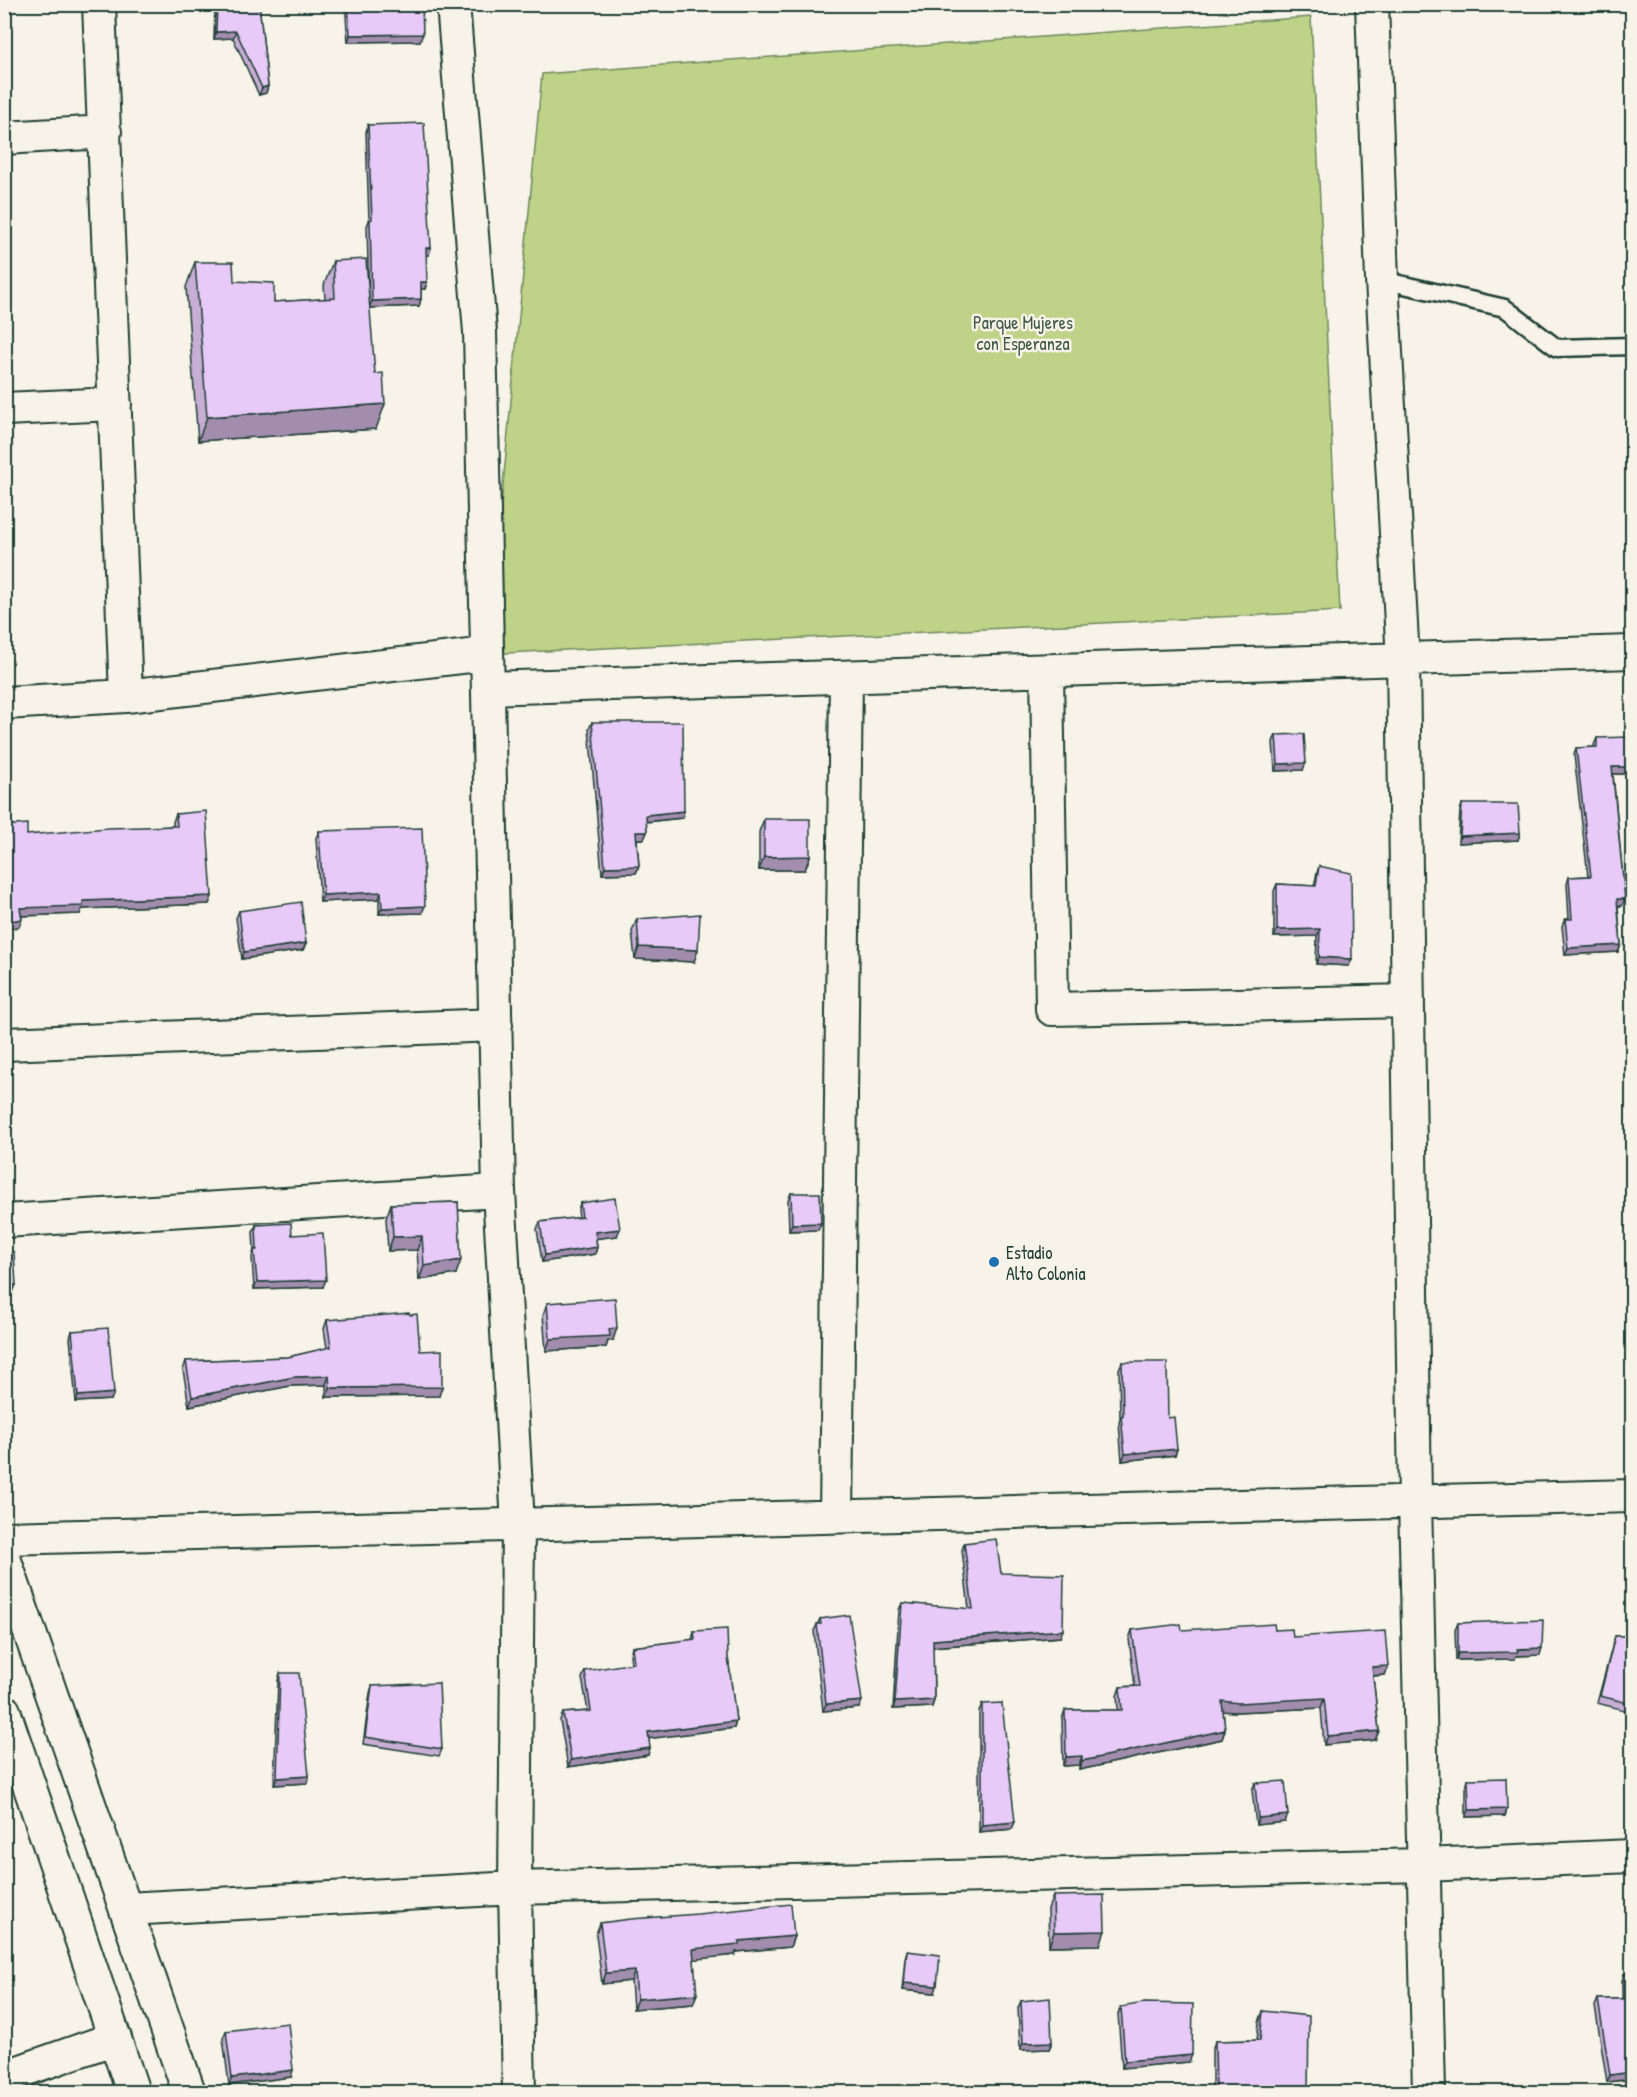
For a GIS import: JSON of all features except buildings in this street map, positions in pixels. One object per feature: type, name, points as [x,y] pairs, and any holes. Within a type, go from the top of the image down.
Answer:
[{"type":"street","points":[[99,4],[126,696]]},
{"type":"street","points":[[453,4],[480,332],[499,1191],[518,1524],[515,1888],[519,2092]]},
{"type":"street","points":[[1372,4],[1382,280],[1403,660],[1415,1502],[1429,2092]]},
{"type":"street","points":[[4,138],[105,132]]},
{"type":"street","points":[[4,409],[115,404]]},
{"type":"street","points":[[488,688],[1632,652]]},
{"type":"street","points":[[4,703],[126,696],[487,654]]},
{"type":"street","points":[[1047,670],[1052,1009],[1408,1001]]},
{"type":"street","points":[[836,1516],[846,676]]},
{"type":"street","points":[[4,1044],[496,1025]]},
{"type":"street","points":[[4,1221],[499,1191]]},
{"type":"street","points":[[4,1538],[1632,1496]]},
{"type":"street","points":[[4,1558],[189,2092]]},
{"type":"street","points":[[6,1721],[133,2092]]},
{"type":"street","points":[[126,1909],[515,1888],[1424,1865],[1632,1856]]},
{"type":"street","points":[[4,2077],[115,2038]]},
{"type":"lane","points":[[1382,280],[1505,308],[1557,348],[1632,346]]},
{"type":"green space","name":"Parque Mujeres con Esperanza","points":[[1311,17],[1340,611],[487,654],[542,74]]},
{"type":"place","name":"Estadio Alto Colonia","points":[[994,1262]]}]
